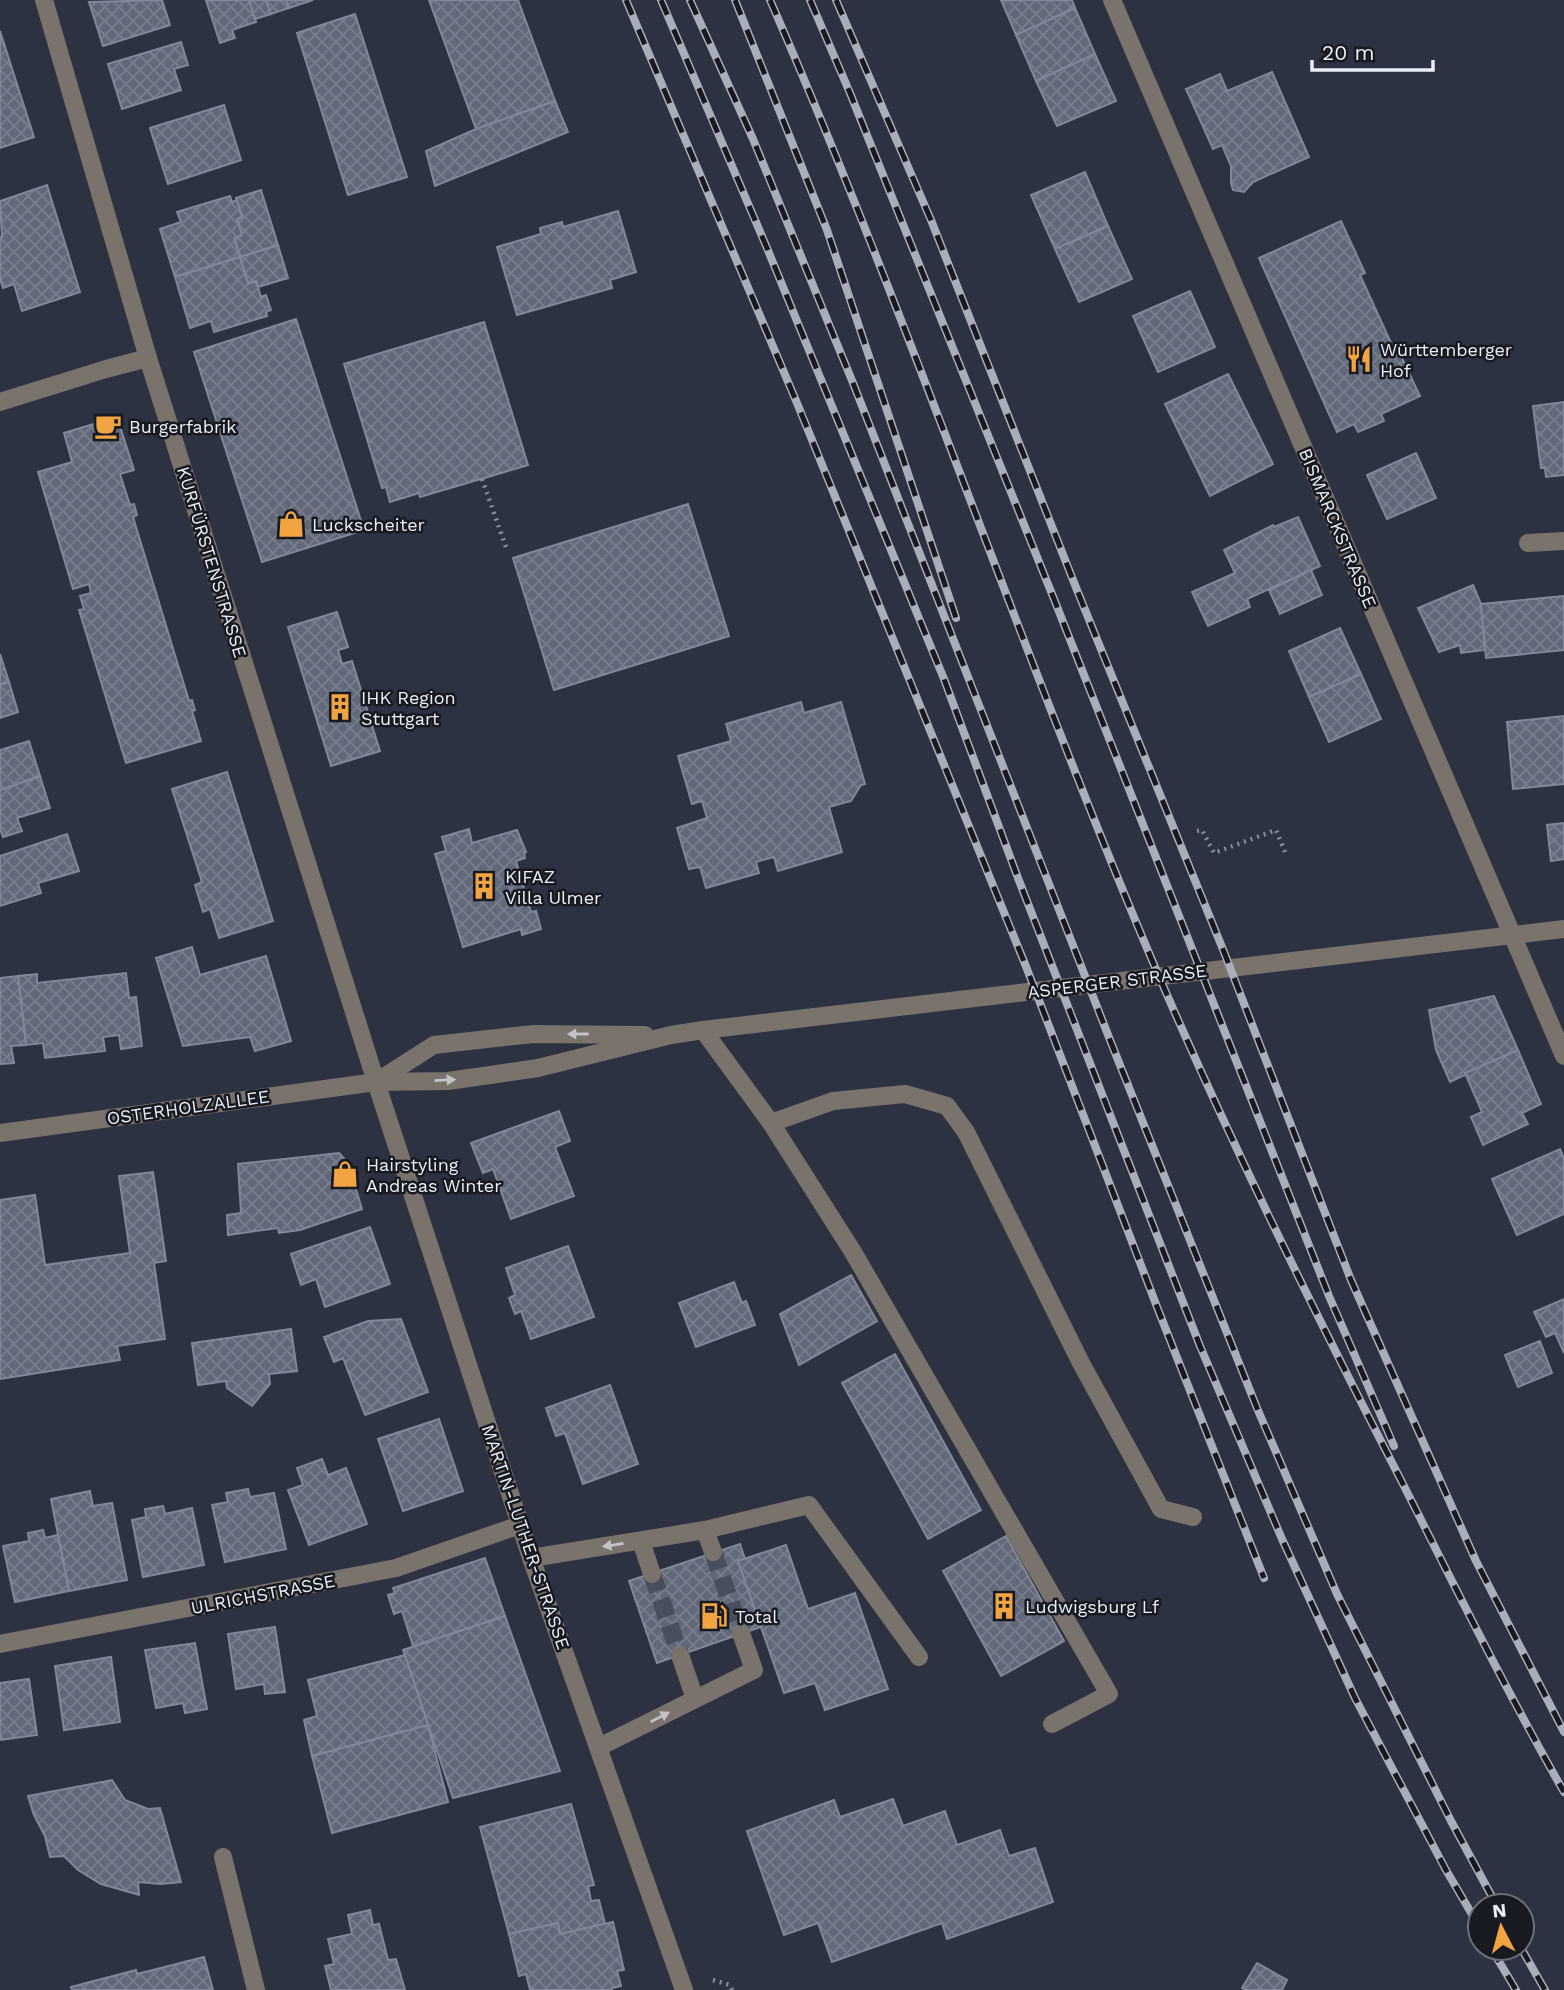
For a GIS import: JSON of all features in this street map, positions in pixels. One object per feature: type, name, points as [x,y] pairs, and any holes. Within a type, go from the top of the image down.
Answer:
[{"type":"street","name":"KURFÜRSTENSTRASSE","points":[[44,0],[149,358],[376,1082]]},
{"type":"street","name":"BISMARCKSTRASSE","points":[[1112,0],[1564,1056]]},
{"type":"street","points":[[0,402],[149,358]]},
{"type":"street","points":[[1528,543],[1564,541]]},
{"type":"street","name":"ASPERGER STRASSE","points":[[376,1082],[448,1081],[538,1068],[671,1035],[703,1030],[1564,929]]},
{"type":"street","points":[[703,1030],[771,1123],[853,1252],[1109,1693],[1052,1724]]},
{"type":"street","name":"ASPERGER STRASSE","points":[[376,1082],[434,1045],[533,1034],[671,1035]]},
{"type":"street","name":"OSTERHOLZALLEE","points":[[0,1133],[376,1082]]},
{"type":"street","name":"MARTIN-LUTHER-STRASSE","points":[[376,1082],[531,1558],[684,1990]]},
{"type":"street","points":[[771,1123],[833,1101],[905,1094],[947,1106],[966,1132],[1081,1363],[1161,1509],[1194,1517]]},
{"type":"street","points":[[531,1558],[705,1530],[809,1505],[919,1657]]},
{"type":"street","name":"ULRICHSTRASSE","points":[[0,1644],[396,1568],[520,1525]]},
{"type":"street","points":[[705,1530],[713,1552]]},
{"type":"street","points":[[641,1541],[652,1574]]},
{"type":"street","points":[[599,1747],[754,1670],[741,1633]]},
{"type":"street","points":[[680,1655],[695,1699]]},
{"type":"street","points":[[223,1857],[256,1990]]},
{"type":"path","points":[[482,479],[507,550]]},
{"type":"path","points":[[1197,831],[1202,830],[1214,853],[1276,830],[1285,852]]},
{"type":"building","points":[[162,0],[170,25],[103,46],[89,2]]},
{"type":"building","points":[[206,0],[249,0],[256,22],[232,30],[235,38],[220,43]]},
{"type":"building","points":[[249,0],[266,0],[271,14],[255,19]]},
{"type":"building","points":[[266,0],[286,0],[289,8],[271,14]]},
{"type":"building","points":[[286,0],[313,0],[289,8]]},
{"type":"building","points":[[429,0],[518,0],[555,101],[476,129]]},
{"type":"building","points":[[1001,0],[1072,0],[1075,8],[1016,35]]},
{"type":"building","points":[[1075,8],[1095,54],[1036,81],[1016,35]]},
{"type":"building","points":[[355,14],[407,177],[348,195],[297,33]]},
{"type":"building","points":[[0,31],[34,137],[0,148]]},
{"type":"building","points":[[181,42],[188,65],[174,69],[181,90],[122,109],[108,64]]},
{"type":"building","points":[[1095,54],[1116,101],[1057,126],[1036,81]]},
{"type":"building","points":[[1272,72],[1309,157],[1253,182],[1244,192],[1233,190],[1231,166],[1222,145],[1213,149],[1186,89],[1220,74],[1227,91]]},
{"type":"building","points":[[555,101],[568,132],[435,186],[426,151],[476,129]]},
{"type":"building","points":[[224,105],[241,160],[168,184],[150,128]]},
{"type":"building","points":[[1085,172],[1108,226],[1055,249],[1031,195]]},
{"type":"building","points":[[47,185],[80,292],[22,311],[14,284],[3,288],[0,279],[0,201]]},
{"type":"building","points":[[261,190],[278,245],[240,257],[234,238],[242,235],[237,219],[242,217],[236,198]]},
{"type":"building","points":[[230,196],[232,202],[237,200],[242,217],[237,219],[242,235],[234,238],[240,257],[175,277],[160,229],[181,222],[177,212]]},
{"type":"building","points":[[618,211],[636,272],[610,280],[612,288],[517,315],[497,247],[541,234],[540,228],[562,222],[563,227]]},
{"type":"building","points":[[1341,221],[1365,273],[1360,275],[1397,356],[1400,354],[1420,396],[1381,414],[1384,421],[1358,432],[1354,424],[1337,432],[1259,258]]},
{"type":"building","points":[[1108,226],[1132,279],[1079,302],[1055,249]]},
{"type":"building","points":[[278,245],[288,278],[258,287],[256,281],[248,284],[240,257]]},
{"type":"building","points":[[240,257],[248,284],[256,281],[261,297],[266,295],[271,310],[266,312],[267,316],[214,332],[211,321],[190,328],[175,277]]},
{"type":"building","points":[[1190,291],[1215,347],[1158,372],[1133,316]]},
{"type":"building","points":[[296,319],[364,530],[262,562],[194,352]]},
{"type":"building","points":[[484,322],[528,465],[420,497],[419,493],[390,502],[386,487],[382,488],[344,364]]},
{"type":"building","points":[[1228,374],[1273,464],[1210,496],[1165,404]]},
{"type":"building","points":[[1564,402],[1564,475],[1546,477],[1545,468],[1541,468],[1533,406]]},
{"type":"building","points":[[117,417],[134,470],[120,474],[130,505],[134,504],[137,515],[133,517],[189,701],[192,700],[195,710],[192,711],[201,741],[126,763],[79,610],[84,609],[80,596],[91,593],[89,584],[73,589],[38,472],[72,462],[64,433]]},
{"type":"building","points":[[1416,453],[1436,498],[1387,519],[1367,475]]},
{"type":"building","points":[[688,504],[729,636],[554,690],[513,558]]},
{"type":"building","points":[[1298,517],[1320,566],[1247,599],[1250,607],[1208,626],[1192,592],[1235,573],[1224,550],[1273,525],[1274,527]]},
{"type":"building","points":[[1311,570],[1322,595],[1280,614],[1269,590]]},
{"type":"building","points":[[1473,585],[1481,604],[1485,650],[1461,653],[1460,645],[1439,652],[1418,608]]},
{"type":"building","points":[[1564,596],[1564,650],[1486,658],[1481,604]]},
{"type":"building","name":"IHK Region Stuttgart","points":[[337,612],[348,647],[338,650],[342,664],[352,661],[380,751],[331,766],[288,627]]},
{"type":"building","points":[[1340,628],[1361,674],[1309,697],[1289,651]]},
{"type":"building","points":[[0,654],[9,682],[0,685]]},
{"type":"building","points":[[1361,674],[1381,719],[1329,742],[1309,697]]},
{"type":"building","points":[[9,682],[18,712],[0,718],[0,685]]},
{"type":"building","points":[[801,702],[804,713],[841,702],[865,784],[861,785],[851,801],[829,807],[842,852],[778,871],[774,857],[756,862],[759,873],[706,888],[700,867],[689,869],[677,828],[707,818],[702,801],[692,804],[678,756],[731,741],[726,724]]},
{"type":"building","points":[[1564,716],[1564,784],[1513,789],[1507,722]]},
{"type":"building","points":[[29,741],[40,776],[0,790],[0,750]]},
{"type":"building","points":[[227,772],[273,921],[219,938],[210,909],[203,912],[195,885],[202,882],[172,789]]},
{"type":"building","points":[[40,776],[50,808],[17,818],[22,831],[3,837],[0,829],[0,790]]},
{"type":"building","points":[[1564,823],[1564,859],[1551,861],[1547,825]]},
{"type":"building","name":"KIFAZ Villa Ulmer","points":[[469,829],[472,843],[517,830],[526,852],[525,858],[516,861],[531,912],[536,911],[541,929],[522,935],[521,929],[463,947],[435,854],[446,851],[442,837]]},
{"type":"building","points":[[67,834],[79,871],[38,883],[41,893],[0,906],[0,856]]},
{"type":"building","points":[[192,947],[200,975],[266,956],[291,1041],[255,1051],[250,1037],[183,1046],[156,958]]},
{"type":"building","points":[[126,973],[129,998],[136,997],[142,1046],[121,1049],[119,1035],[103,1037],[105,1051],[45,1058],[43,1043],[26,1045],[18,976],[37,974],[37,983]]},
{"type":"building","points":[[18,976],[26,1045],[11,1046],[14,1063],[0,1064],[0,978]]},
{"type":"building","points":[[1494,996],[1518,1050],[1450,1082],[1436,1050],[1429,1010]]},
{"type":"building","points":[[1518,1050],[1541,1104],[1522,1113],[1528,1124],[1483,1145],[1471,1117],[1482,1112],[1465,1073]]},
{"type":"building","points":[[559,1111],[570,1141],[555,1147],[574,1196],[511,1219],[493,1169],[483,1173],[471,1143]]},
{"type":"building","points":[[1560,1149],[1564,1159],[1564,1214],[1517,1235],[1492,1179]]},
{"type":"building","points":[[339,1153],[348,1163],[362,1209],[300,1230],[279,1233],[278,1228],[228,1235],[227,1215],[241,1213],[238,1164]]},
{"type":"building","points":[[153,1172],[166,1261],[154,1263],[165,1339],[117,1346],[120,1360],[0,1379],[0,1200],[35,1195],[45,1265],[130,1253],[119,1176]]},
{"type":"building","points":[[370,1227],[390,1284],[325,1307],[316,1279],[301,1285],[291,1254]]},
{"type":"building","points":[[568,1246],[594,1317],[531,1339],[521,1311],[515,1314],[509,1298],[515,1295],[506,1268]]},
{"type":"building","points":[[851,1275],[877,1321],[799,1365],[780,1314]]},
{"type":"building","points":[[734,1282],[742,1303],[746,1301],[755,1325],[696,1347],[679,1303]]},
{"type":"building","points":[[1564,1299],[1564,1353],[1555,1333],[1546,1337],[1534,1312]]},
{"type":"building","points":[[401,1319],[428,1392],[365,1415],[343,1358],[334,1362],[324,1337],[368,1321]]},
{"type":"building","points":[[291,1329],[297,1371],[269,1374],[270,1384],[252,1406],[227,1388],[226,1381],[198,1385],[192,1343]]},
{"type":"building","points":[[1540,1341],[1552,1373],[1518,1387],[1505,1355]]},
{"type":"building","points":[[895,1354],[981,1510],[928,1539],[842,1383]]},
{"type":"building","points":[[610,1385],[638,1464],[583,1484],[565,1433],[556,1436],[546,1408]]},
{"type":"building","points":[[439,1419],[463,1491],[403,1511],[378,1439]]},
{"type":"building","points":[[322,1459],[328,1475],[346,1468],[367,1524],[309,1545],[288,1490],[303,1485],[297,1468]]},
{"type":"building","points":[[248,1489],[250,1497],[274,1493],[286,1549],[225,1562],[212,1505],[228,1502],[226,1493]]},
{"type":"building","points":[[90,1491],[93,1506],[112,1503],[127,1580],[69,1591],[51,1499]]},
{"type":"building","points":[[163,1506],[165,1514],[192,1508],[204,1565],[143,1577],[132,1520],[146,1517],[145,1509]]},
{"type":"building","points":[[43,1530],[45,1538],[58,1535],[69,1591],[15,1602],[3,1546],[29,1541],[28,1533]]},
{"type":"building","name":"Ludwigsburg Lf","points":[[1006,1536],[1064,1641],[1001,1676],[943,1571]]},
{"type":"building","points":[[740,1544],[745,1559],[738,1561],[761,1627],[657,1663],[629,1581]]},
{"type":"building","points":[[786,1545],[808,1609],[855,1593],[888,1689],[825,1710],[815,1683],[784,1693],[738,1561]]},
{"type":"building","points":[[485,1558],[505,1616],[413,1646],[402,1611],[394,1614],[388,1595],[395,1593],[393,1588]]},
{"type":"building","points":[[505,1616],[560,1771],[453,1798],[403,1650]]},
{"type":"building","points":[[275,1627],[285,1692],[265,1694],[264,1684],[236,1689],[228,1634]]},
{"type":"building","points":[[195,1643],[207,1709],[185,1713],[183,1703],[156,1708],[145,1650]]},
{"type":"building","points":[[405,1655],[428,1725],[312,1756],[304,1720],[317,1716],[308,1680]]},
{"type":"building","points":[[111,1657],[120,1722],[64,1730],[55,1666]]},
{"type":"building","points":[[29,1679],[37,1735],[0,1740],[0,1683]]},
{"type":"building","points":[[428,1725],[448,1802],[332,1833],[312,1756]]},
{"type":"building","points":[[112,1780],[125,1800],[148,1809],[160,1808],[181,1882],[138,1882],[139,1895],[101,1884],[78,1870],[64,1856],[50,1857],[45,1836],[28,1796]]},
{"type":"building","points":[[893,1799],[903,1826],[945,1811],[957,1845],[1000,1830],[1009,1856],[1035,1848],[1053,1902],[947,1939],[942,1923],[832,1962],[818,1923],[784,1935],[747,1831],[834,1800],[840,1817]]},
{"type":"building","points":[[571,1804],[594,1885],[588,1886],[591,1901],[599,1900],[605,1924],[560,1934],[558,1923],[509,1934],[480,1827]]},
{"type":"building","points":[[370,1910],[373,1925],[379,1924],[388,1960],[396,1959],[405,1990],[331,1990],[325,1966],[334,1964],[328,1939],[352,1934],[348,1915]]},
{"type":"building","points":[[613,1922],[624,1970],[617,1971],[621,1986],[612,1990],[530,1990],[526,1974],[519,1976],[509,1934],[558,1923],[560,1934]]},
{"type":"building","points":[[204,1957],[213,1990],[72,1990],[71,1987],[136,1970],[137,1974]]},
{"type":"building","points":[[1257,1963],[1287,1980],[1282,1990],[1242,1988]]},
{"type":"tunnel","points":[[713,1552],[741,1633]]},
{"type":"tunnel","points":[[652,1574],[680,1655]]},
{"type":"railway","points":[[626,0],[797,403],[1027,969],[1264,1578]]},
{"type":"railway","points":[[661,0],[767,248],[944,679],[1018,878],[1200,1346],[1282,1539],[1355,1698],[1466,1904]]},
{"type":"railway","points":[[690,0],[753,139],[853,383],[1257,1408],[1337,1594],[1489,1892]]},
{"type":"railway","points":[[735,0],[827,230],[956,618]]},
{"type":"railway","points":[[770,0],[868,237],[1100,834],[1178,1021],[1337,1354],[1482,1640],[1564,1792]]},
{"type":"railway","points":[[810,0],[1054,599],[1329,1296],[1394,1446]]},
{"type":"railway","points":[[836,0],[931,220],[1224,952],[1351,1280],[1476,1561],[1564,1732]]},
{"type":"railway","points":[[1499,1962],[1516,1990]]},
{"type":"railway","points":[[1529,1962],[1545,1990]]},
{"type":"place","name":"Württemberger Hof","points":[[1359,359]]},
{"type":"place","name":"Burgerfabrik","points":[[108,426]]},
{"type":"place","name":"Luckscheiter","points":[[291,524]]},
{"type":"place","name":"IHK Region Stuttgart","points":[[340,707]]},
{"type":"place","name":"KIFAZ Villa Ulmer","points":[[484,886]]},
{"type":"place","name":"Hairstyling Andreas Winter","points":[[345,1174]]},
{"type":"place","name":"Ludwigsburg Lf","points":[[1004,1606]]},
{"type":"place","name":"Total","points":[[714,1616]]}]
